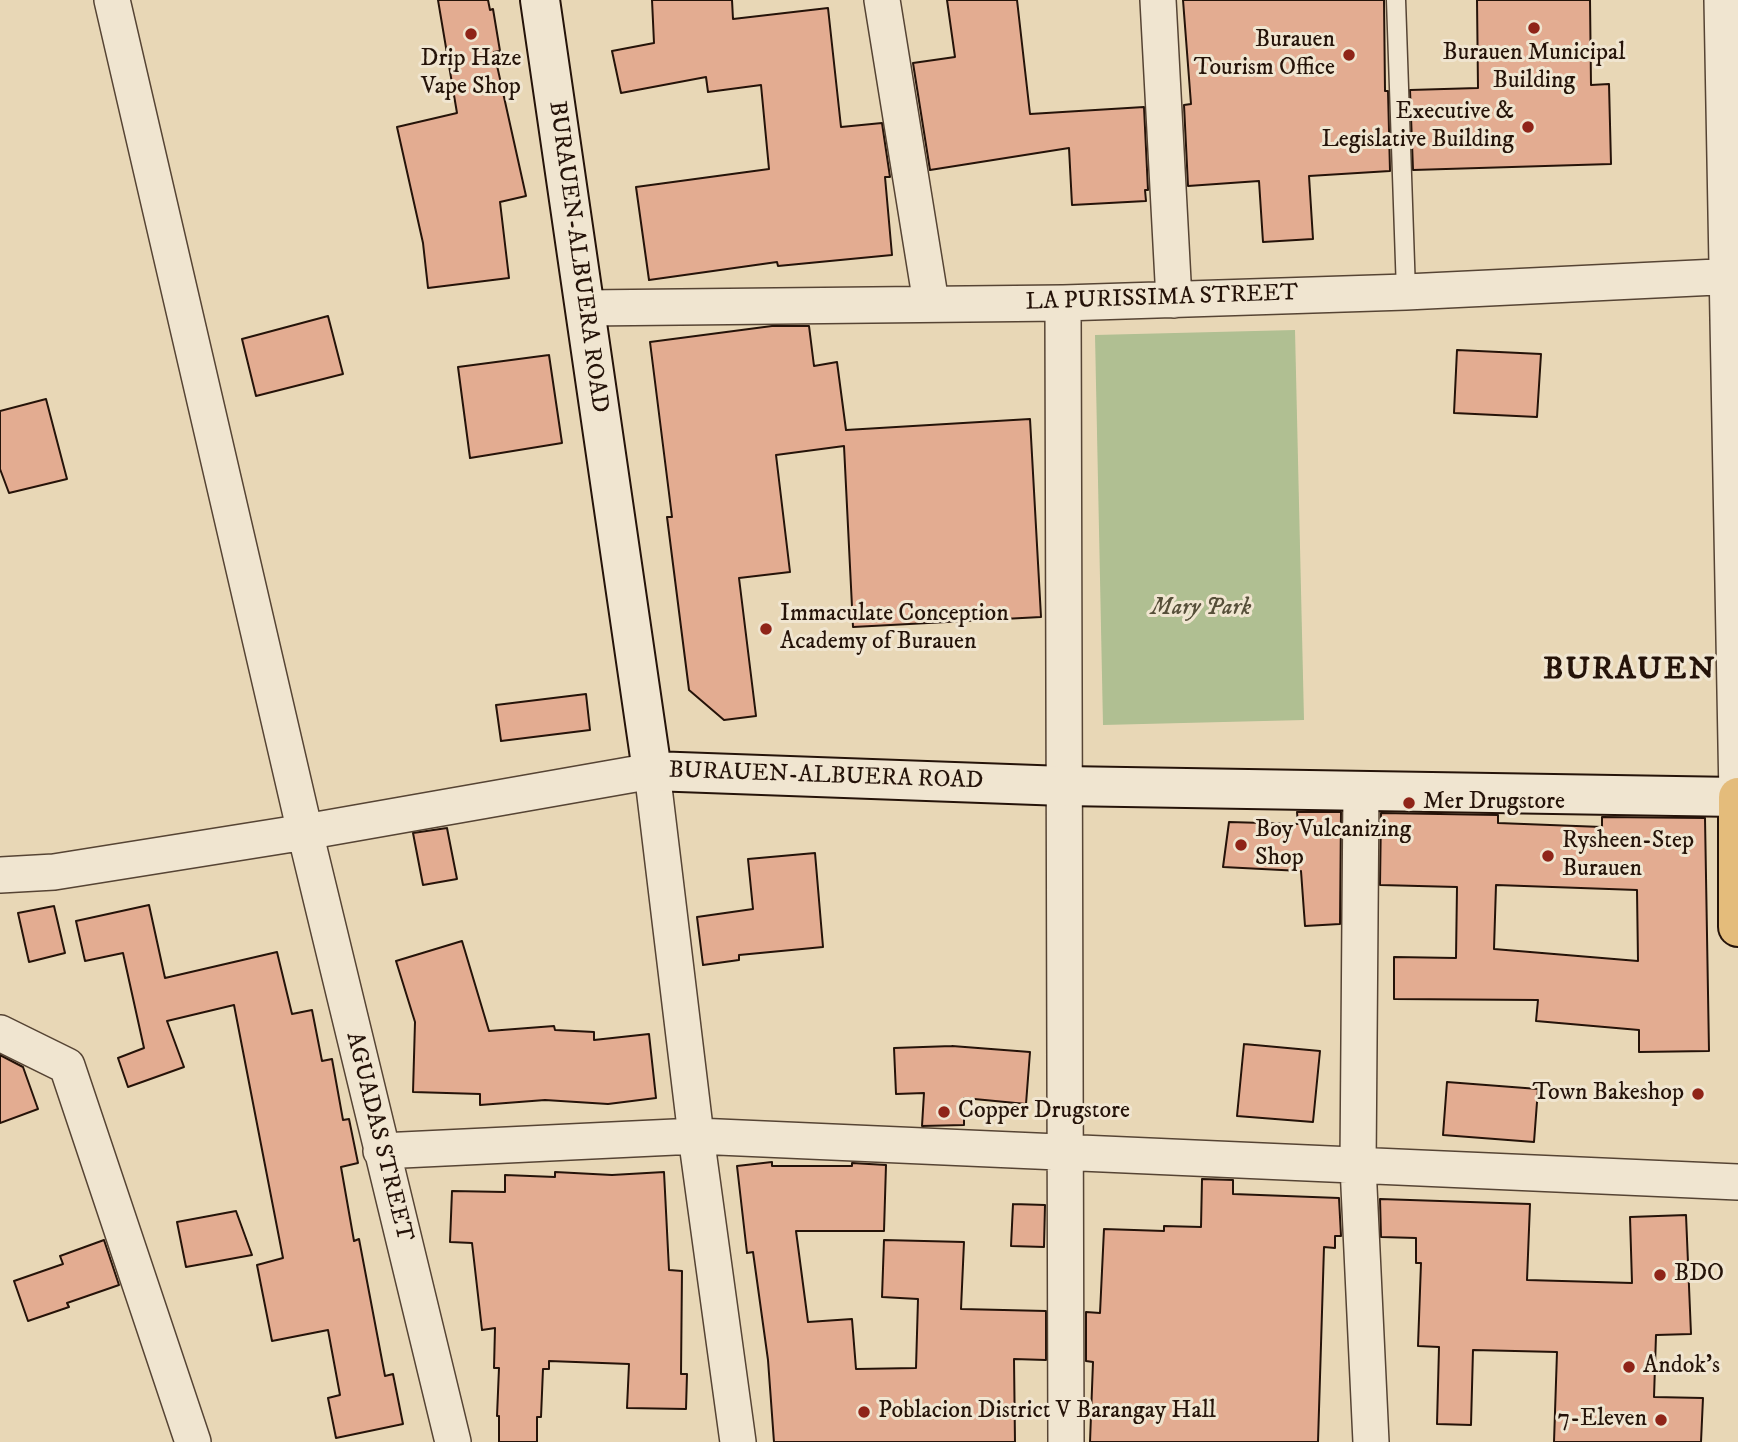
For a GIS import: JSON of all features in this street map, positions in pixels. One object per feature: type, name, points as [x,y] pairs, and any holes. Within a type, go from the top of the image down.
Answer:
[{"type":"main road","points":[[1737,797],[1738,927]]},
{"type":"street","name":"AGUADAS STREET","points":[[112,0],[304,832],[453,1442]]},
{"type":"street","name":"BURAUEN-ALBUERA ROAD","points":[[540,0],[652,771],[1064,786],[1737,797]]},
{"type":"street","points":[[882,0],[932,303]]},
{"type":"street","points":[[1158,0],[1174,300]]},
{"type":"street","points":[[1722,0],[1732,276],[1737,797]]},
{"type":"street","name":"LA PURISSIMA STREET","points":[[585,307],[1063,303],[1406,292],[1732,276]]},
{"type":"street","points":[[1063,303],[1066,1442]]},
{"type":"street","points":[[0,875],[54,872],[304,832],[652,771],[696,1136],[738,1442]]},
{"type":"street","points":[[1361,790],[1358,1166],[1371,1442]]},
{"type":"street","points":[[0,1033],[67,1066],[193,1442]]},
{"type":"street","points":[[381,1151],[696,1136],[1738,1182]]},
{"type":"lane","points":[[1396,0],[1406,292]]},
{"type":"green space","name":"Mary Park","points":[[1295,330],[1304,720],[1103,725],[1095,335]]},
{"type":"building","points":[[438,0],[488,0],[490,10],[493,9],[500,51],[494,52],[526,196],[500,202],[509,278],[428,288],[423,243],[397,127],[457,113]]},
{"type":"building","points":[[652,0],[732,0],[733,19],[828,8],[841,127],[882,123],[890,177],[885,177],[892,255],[778,266],[777,262],[649,280],[636,187],[769,169],[761,85],[708,92],[706,77],[621,93],[612,51],[654,43]]},
{"type":"building","points":[[947,0],[1017,0],[1030,114],[1144,107],[1148,190],[1145,190],[1146,201],[1072,205],[1069,148],[930,170],[913,63],[955,57]]},
{"type":"building","points":[[1183,0],[1384,0],[1385,91],[1388,91],[1390,171],[1309,176],[1313,239],[1263,242],[1259,181],[1188,186],[1184,105],[1191,104]]},
{"type":"building","points":[[1477,0],[1590,0],[1591,85],[1609,84],[1611,164],[1413,170],[1410,90],[1478,88]]},
{"type":"building","points":[[328,316],[343,374],[256,396],[242,339]]},
{"type":"building","points":[[772,326],[809,326],[814,366],[837,362],[846,430],[1030,419],[1041,617],[853,627],[844,446],[776,455],[790,572],[739,578],[756,716],[724,720],[689,690],[667,517],[672,517],[650,342]]},
{"type":"building","points":[[1457,350],[1541,354],[1537,417],[1454,413]]},
{"type":"building","points":[[549,355],[562,443],[470,458],[458,367]]},
{"type":"building","points":[[46,399],[67,479],[9,493],[0,469],[0,411]]},
{"type":"building","points":[[586,694],[590,730],[501,741],[496,705]]},
{"type":"building","points":[[1297,812],[1341,812],[1340,924],[1305,926],[1301,871],[1223,867],[1229,822],[1298,824]]},
{"type":"building","points":[[1381,813],[1498,815],[1498,823],[1602,827],[1602,817],[1705,818],[1709,1051],[1639,1052],[1639,1030],[1536,1021],[1538,1000],[1394,999],[1394,957],[1456,958],[1457,887],[1380,885]],"holes":[[[1496,885],[1637,890],[1638,961],[1494,949]]]},
{"type":"building","points":[[447,828],[457,879],[423,885],[413,833]]},
{"type":"building","points":[[815,853],[823,947],[739,955],[739,960],[703,965],[697,917],[753,909],[748,859]]},
{"type":"building","points":[[149,905],[165,978],[277,952],[292,1014],[312,1010],[322,1061],[332,1059],[343,1120],[349,1119],[358,1163],[341,1167],[354,1241],[359,1239],[385,1376],[393,1374],[403,1424],[336,1438],[328,1398],[340,1395],[328,1330],[272,1341],[257,1265],[283,1258],[234,1005],[167,1021],[184,1067],[128,1087],[118,1058],[144,1048],[123,953],[85,961],[76,921]]},
{"type":"building","points":[[54,906],[65,953],[29,962],[18,913]]},
{"type":"building","points":[[462,941],[489,1031],[554,1026],[555,1030],[594,1032],[594,1040],[649,1034],[656,1098],[608,1104],[545,1100],[480,1105],[480,1094],[413,1092],[415,1022],[396,961]]},
{"type":"building","points":[[1244,1044],[1320,1051],[1313,1122],[1237,1116]]},
{"type":"building","points":[[952,1046],[1030,1052],[1026,1104],[964,1098],[964,1125],[922,1126],[924,1093],[896,1094],[894,1048]]},
{"type":"building","points":[[0,1055],[23,1067],[38,1109],[0,1123]]},
{"type":"building","points":[[1447,1082],[1538,1089],[1534,1142],[1443,1135]]},
{"type":"building","points":[[772,1162],[772,1166],[852,1166],[852,1163],[886,1165],[884,1231],[796,1231],[808,1322],[852,1319],[856,1369],[916,1368],[918,1299],[882,1297],[884,1240],[964,1242],[961,1309],[1046,1311],[1046,1360],[1014,1359],[1015,1442],[774,1442],[768,1360],[753,1252],[747,1253],[737,1166]]},
{"type":"building","points":[[555,1172],[612,1175],[664,1172],[669,1270],[682,1271],[681,1374],[687,1374],[686,1409],[627,1408],[629,1364],[549,1361],[549,1369],[543,1369],[537,1442],[499,1442],[499,1368],[494,1368],[495,1328],[482,1330],[472,1243],[450,1242],[452,1191],[505,1192],[505,1175],[555,1177]]},
{"type":"building","points":[[1202,1179],[1233,1180],[1233,1194],[1339,1198],[1341,1236],[1335,1236],[1335,1248],[1324,1247],[1318,1442],[1090,1442],[1093,1362],[1086,1361],[1086,1312],[1100,1313],[1104,1229],[1164,1231],[1164,1226],[1201,1227]]},
{"type":"building","points":[[1380,1199],[1530,1204],[1527,1280],[1632,1283],[1630,1217],[1686,1215],[1691,1334],[1656,1335],[1654,1397],[1703,1398],[1701,1442],[1554,1442],[1557,1352],[1473,1350],[1471,1425],[1437,1424],[1439,1347],[1418,1346],[1421,1263],[1416,1263],[1416,1238],[1381,1237]]},
{"type":"building","points":[[1013,1204],[1045,1205],[1044,1247],[1011,1246]]},
{"type":"building","points":[[236,1211],[252,1255],[186,1267],[177,1222]]},
{"type":"building","points":[[104,1240],[119,1285],[67,1303],[69,1307],[28,1321],[14,1281],[63,1264],[60,1256]]},
{"type":"place","name":"Burauen Municipal Building","points":[[1534,28]]},
{"type":"place","name":"Drip Haze Vape Shop","points":[[471,34]]},
{"type":"place","name":"Burauen Tourism Office","points":[[1349,55]]},
{"type":"place","name":"Executive & Legislative Building","points":[[1528,127]]},
{"type":"place","name":"Immaculate Conception Academy of Burauen","points":[[766,629]]},
{"type":"place","name":"Mer Drugstore","points":[[1409,803]]},
{"type":"place","name":"Boy Vulcanizing Shop","points":[[1241,845]]},
{"type":"place","name":"Rysheen-Step Burauen","points":[[1548,856]]},
{"type":"place","name":"Town Bakeshop","points":[[1698,1094]]},
{"type":"place","name":"Copper Drugstore","points":[[944,1112]]},
{"type":"place","name":"BDO","points":[[1660,1275]]},
{"type":"place","name":"Andok's","points":[[1629,1367]]},
{"type":"place","name":"Poblacion District V Barangay Hall","points":[[864,1412]]},
{"type":"place","name":"7-Eleven","points":[[1661,1420]]},
{"type":"district","name":"BURAUEN","points":[[1630,671]]}]
